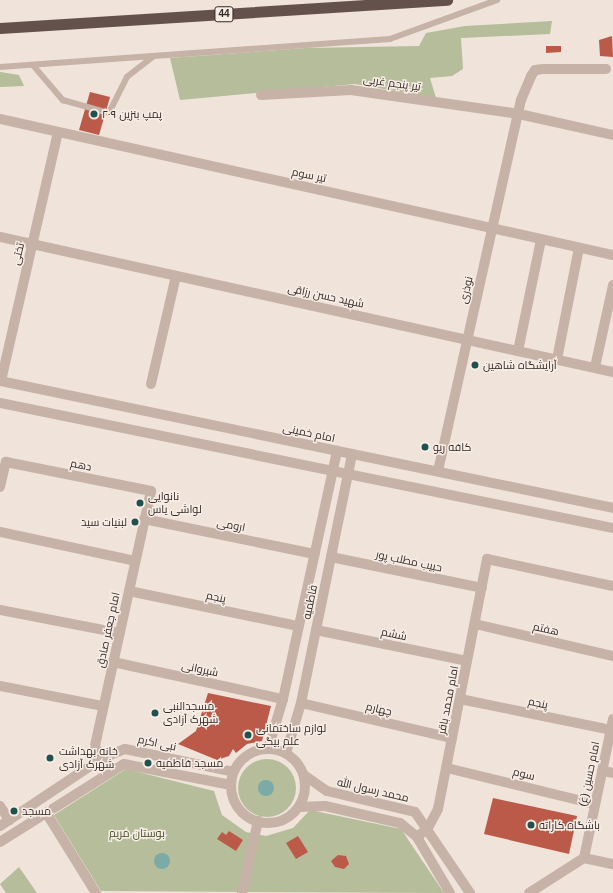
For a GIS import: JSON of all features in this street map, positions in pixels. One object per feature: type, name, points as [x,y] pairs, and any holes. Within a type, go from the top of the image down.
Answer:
[{"type":"highway","name":"44","points":[[0,28],[448,0]]},
{"type":"street","name":"نوذری","points":[[438,471],[518,114],[535,70],[606,68]]},
{"type":"street","name":"تیر پنجم غربی","points":[[262,95],[351,90],[518,114],[613,135]]},
{"type":"street","name":"تیر سوم","points":[[0,119],[613,255]]},
{"type":"street","name":"تختی","points":[[1,381],[58,132]]},
{"type":"street","name":"شهید حسن رزاقی","points":[[0,237],[613,372]]},
{"type":"street","points":[[518,351],[541,240]]},
{"type":"street","points":[[557,359],[579,248]]},
{"type":"street","points":[[151,384],[176,276]]},
{"type":"street","points":[[595,367],[613,285]]},
{"type":"street","name":"امام خمینی","points":[[1,381],[613,508]]},
{"type":"street","points":[[0,403],[613,528]]},
{"type":"street","name":"فاطمیه","points":[[268,749],[283,699],[337,451]]},
{"type":"street","name":"فاطمیه","points":[[286,753],[301,703],[352,454]]},
{"type":"street","name":"دهم","points":[[0,487],[6,462],[151,491]]},
{"type":"street","name":"امام جعفر صادق","points":[[107,772],[95,746],[151,491]]},
{"type":"street","name":"ارومی","points":[[144,519],[314,554]]},
{"type":"street","points":[[0,532],[135,561]]},
{"type":"street","name":"حبیب مطلب پور","points":[[331,557],[482,588]]},
{"type":"street","name":"امام محمد باقر","points":[[417,837],[428,828],[438,809],[487,559],[613,586]]},
{"type":"street","name":"پنجم","points":[[129,591],[298,626]]},
{"type":"street","points":[[0,610],[120,633]]},
{"type":"street","name":"هفتم","points":[[475,624],[613,656]]},
{"type":"street","name":"ششم","points":[[316,630],[467,661]]},
{"type":"street","name":"شیروانی","points":[[113,662],[283,699]]},
{"type":"street","points":[[0,686],[103,706]]},
{"type":"street","name":"پنجم","points":[[460,699],[611,730]]},
{"type":"street","name":"چهارم","points":[[301,703],[452,738]]},
{"type":"street","name":"امام حسین (ع)","points":[[584,858],[613,719]]},
{"type":"street","points":[[286,753],[268,749],[247,755],[234,772],[231,785],[239,807],[258,821],[280,821],[298,807],[305,792],[304,775]]},
{"type":"street","name":"نبی اکرم","points":[[0,826],[3,812],[114,752],[133,750],[234,772]]},
{"type":"street","name":"محمد رسول الله","points":[[286,753],[304,775],[327,791],[415,812],[428,828],[470,893]]},
{"type":"street","points":[[0,842],[47,814],[107,772],[133,764],[231,785]]},
{"type":"street","name":"سوم","points":[[447,768],[595,804]]},
{"type":"street","points":[[602,771],[613,773]]},
{"type":"street","points":[[298,807],[326,806],[400,823],[417,837],[450,893]]},
{"type":"street","points":[[47,814],[96,893]]},
{"type":"street","points":[[242,893],[258,821]]},
{"type":"street","points":[[529,893],[584,858],[613,864]]},
{"type":"lane","points":[[0,67],[34,66],[390,39],[497,0]]},
{"type":"lane","points":[[34,66],[63,100],[109,112],[128,76],[154,56]]},
{"type":"green space","points":[[552,21],[550,34],[461,38],[463,69],[452,76],[430,78],[436,98],[355,84],[180,100],[170,58],[307,48],[419,46],[426,33],[465,26]]},
{"type":"green space","points":[[0,72],[19,75],[24,86],[0,87]]},
{"type":"green space","points":[[267,759],[278,761],[291,772],[294,777],[296,788],[294,799],[283,812],[278,815],[267,817],[256,815],[243,804],[240,799],[238,788],[240,777],[251,764],[256,761]]},
{"type":"green space","name":"بوستان مریم","points":[[126,769],[214,791],[222,815],[246,832],[266,836],[293,828],[310,810],[401,829],[444,893],[101,891],[54,815]]},
{"type":"green space","points":[[19,867],[37,893],[6,893],[0,884]]},
{"type":"water","points":[[266,780],[272,782],[274,788],[272,794],[266,796],[260,794],[258,788],[260,782]]},
{"type":"water","points":[[162,853],[169,858],[170,861],[165,868],[162,869],[155,864],[154,861],[159,854]]},
{"type":"building","points":[[612,36],[613,57],[600,56],[599,40]]},
{"type":"building","points":[[546,46],[561,46],[561,52],[546,53]]},
{"type":"building","name":"پمپ بنزین ۲۰۹","points":[[90,92],[110,97],[99,135],[79,130]]},
{"type":"building","points":[[208,693],[271,706],[262,741],[247,744],[236,753],[233,749],[229,756],[217,760],[178,744],[196,731]]},
{"type":"building","name":"باشگاه کاراته","points":[[493,798],[577,816],[569,854],[484,834]]},
{"type":"building","points":[[229,831],[243,840],[236,851],[217,839],[222,832],[226,835]]},
{"type":"building","points":[[298,836],[308,852],[296,859],[286,843]]},
{"type":"building","points":[[338,855],[346,856],[349,864],[344,869],[335,867],[331,861]]},
{"type":"place","name":"پمپ بنزین ۲۰۹","points":[[94,114]]},
{"type":"place","name":"آرایشگاه شاهین","points":[[475,365]]},
{"type":"place","name":"کافه ریو","points":[[425,447]]},
{"type":"place","name":"نانوایی لواشی یاس","points":[[140,503]]},
{"type":"place","name":"لبنیات سید","points":[[135,522]]},
{"type":"place","name":"مسجدالنبی شهرک آزادی","points":[[155,713]]},
{"type":"place","name":"لوازم ساختمانی علم بیگی","points":[[248,735]]},
{"type":"place","name":"خانه بهداشت شهرک آزادی","points":[[50,758]]},
{"type":"place","name":"مسجد فاطمیه","points":[[148,763]]},
{"type":"place","name":"مسجد","points":[[14,811]]},
{"type":"place","name":"باشگاه کاراته","points":[[531,825]]}]
